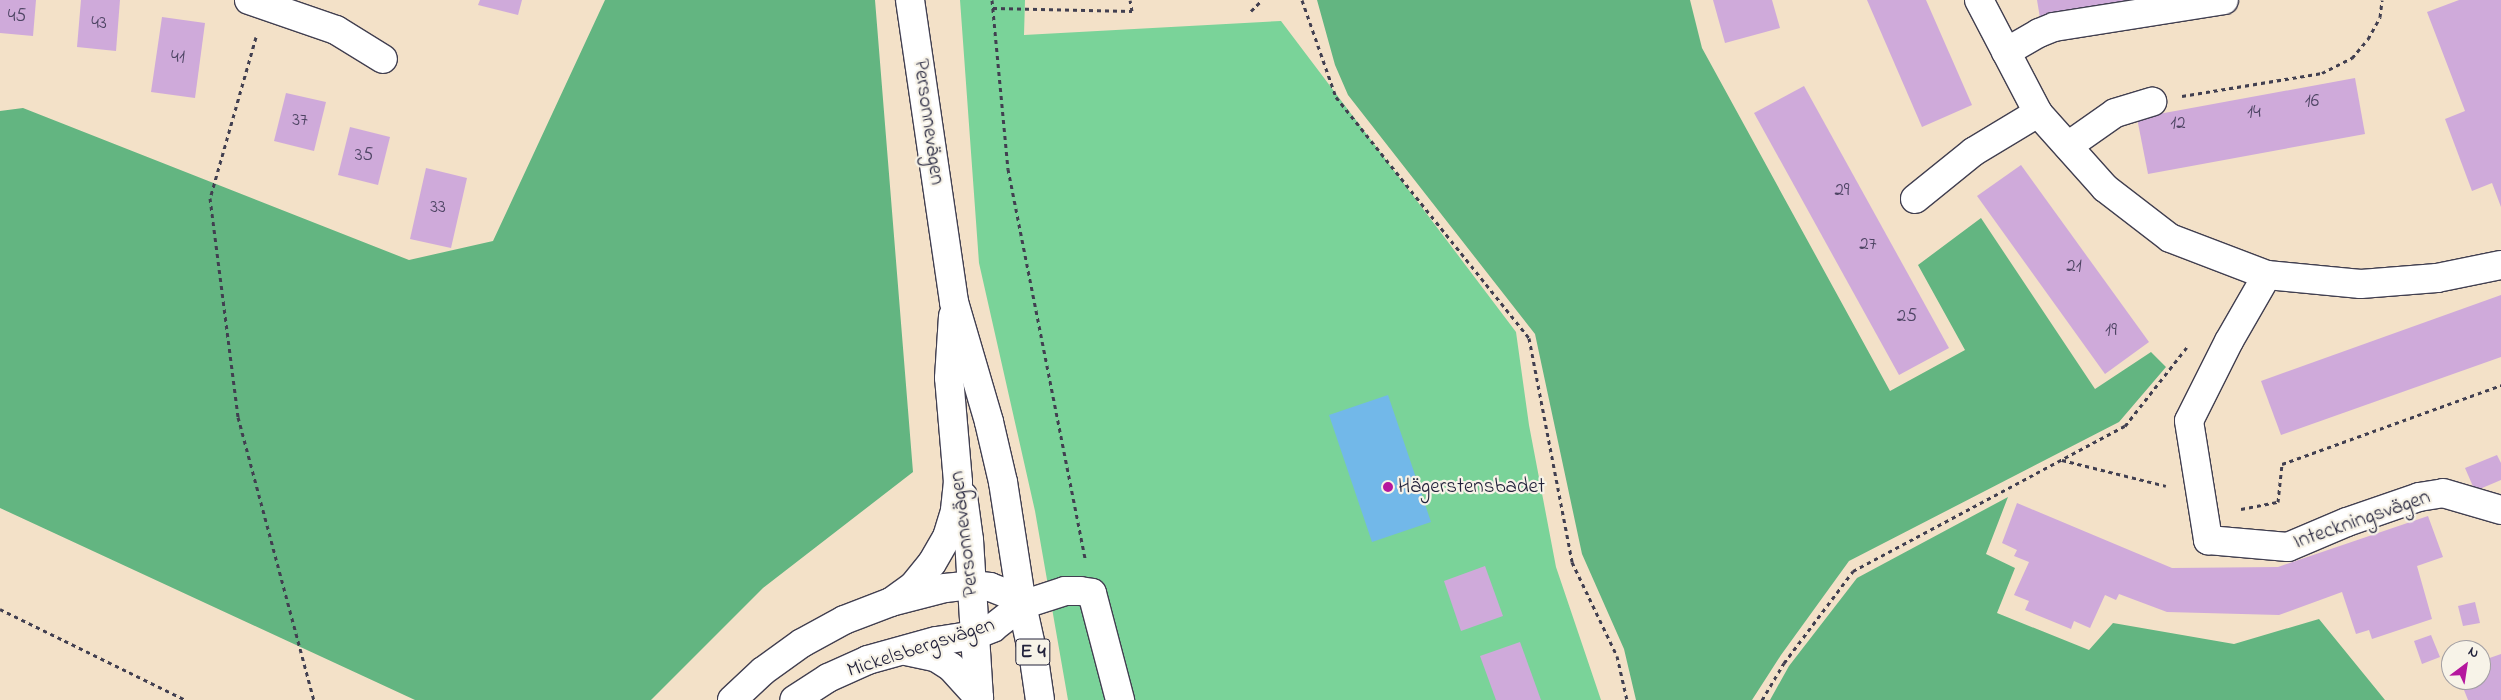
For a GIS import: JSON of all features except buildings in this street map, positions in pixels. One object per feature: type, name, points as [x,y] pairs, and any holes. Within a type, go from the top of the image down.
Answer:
[{"type":"main road","name":"Personnevägen","points":[[910,0],[954,302],[984,405],[1003,482],[1022,605]]},
{"type":"main road","points":[[1980,0],[2038,113],[2105,188],[2170,238],[2267,275],[2361,284],[2437,278],[2501,265]]},
{"type":"main road","points":[[2006,52],[2039,33],[2054,27],[2224,0]]},
{"type":"main road","points":[[257,3],[336,30],[383,59]]},
{"type":"main road","points":[[2068,146],[2115,113],[2152,102]]},
{"type":"main road","points":[[1915,199],[1972,152],[2038,113]]},
{"type":"main road","name":"Inteckningsvägen","points":[[2267,275],[2229,341],[2189,421],[2208,540],[2288,547],[2347,522],[2419,497],[2443,493],[2501,510]]},
{"type":"main road","name":"Personnevägen","points":[[891,602],[914,584],[932,563],[946,538],[955,510],[958,482],[949,378],[954,302]]},
{"type":"main road","name":"Personnevägen","points":[[955,453],[968,531],[979,699]]},
{"type":"main road","name":"Mickelsbergsvägen","points":[[732,700],[763,671],[802,643],[844,620],[891,602],[945,588],[972,585],[990,586],[1008,594],[1022,605],[1006,620],[976,635],[899,651],[868,660],[828,678],[794,700]]},
{"type":"main road","points":[[1022,605],[1065,591],[1092,593],[1120,700]]},
{"type":"main road","name":"E 4","points":[[1022,605],[1034,659],[1040,700]]},
{"type":"main road","name":"Personnevägen","points":[[899,651],[917,652],[935,657],[951,667],[979,699]]},
{"type":"path","points":[[992,0],[1008,169],[1092,593]]},
{"type":"path","points":[[993,8],[1132,11],[1130,0]]},
{"type":"path","points":[[1251,11],[1262,0]]},
{"type":"path","points":[[1302,0],[1336,97],[1529,338],[1572,562],[1617,656],[1627,700]]},
{"type":"path","points":[[2152,102],[2322,72],[2352,58],[2368,39],[2380,18],[2382,0]]},
{"type":"path","points":[[257,3],[210,198],[238,418],[314,700]]},
{"type":"path","points":[[1762,700],[1784,663],[1853,571],[2125,426],[2190,344]]},
{"type":"path","points":[[2232,510],[2278,502],[2282,464],[2501,385]]},
{"type":"path","points":[[2062,460],[2202,494]]},
{"type":"path","points":[[0,609],[186,700]]},
{"type":"green space","points":[[605,0],[875,0],[913,472],[763,588],[651,700],[415,700],[0,508],[0,111],[23,108],[409,260],[493,241]]},
{"type":"green space","points":[[960,0],[1025,0],[1024,35],[1281,21],[1516,332],[1529,425],[1556,567],[1601,700],[1068,700],[1035,511],[979,263]]},
{"type":"green space","points":[[1317,0],[1690,0],[1702,48],[1890,391],[1965,350],[1918,265],[1981,218],[2095,389],[2151,352],[2166,367],[2119,422],[1849,561],[1781,655],[1752,700],[1636,700],[1624,649],[1582,554],[1535,334],[1348,95],[1335,65]]},
{"type":"green space","points":[[2008,497],[1986,554],[2015,568],[1997,613],[2089,650],[2113,623],[2234,644],[2319,619],[2385,700],[1770,700],[1789,666],[1857,578]]},
{"type":"water","points":[[1388,395],[1431,522],[1372,542],[1329,415]]},
{"type":"place","name":"Hägerstensbadet","points":[[1388,487]]}]
